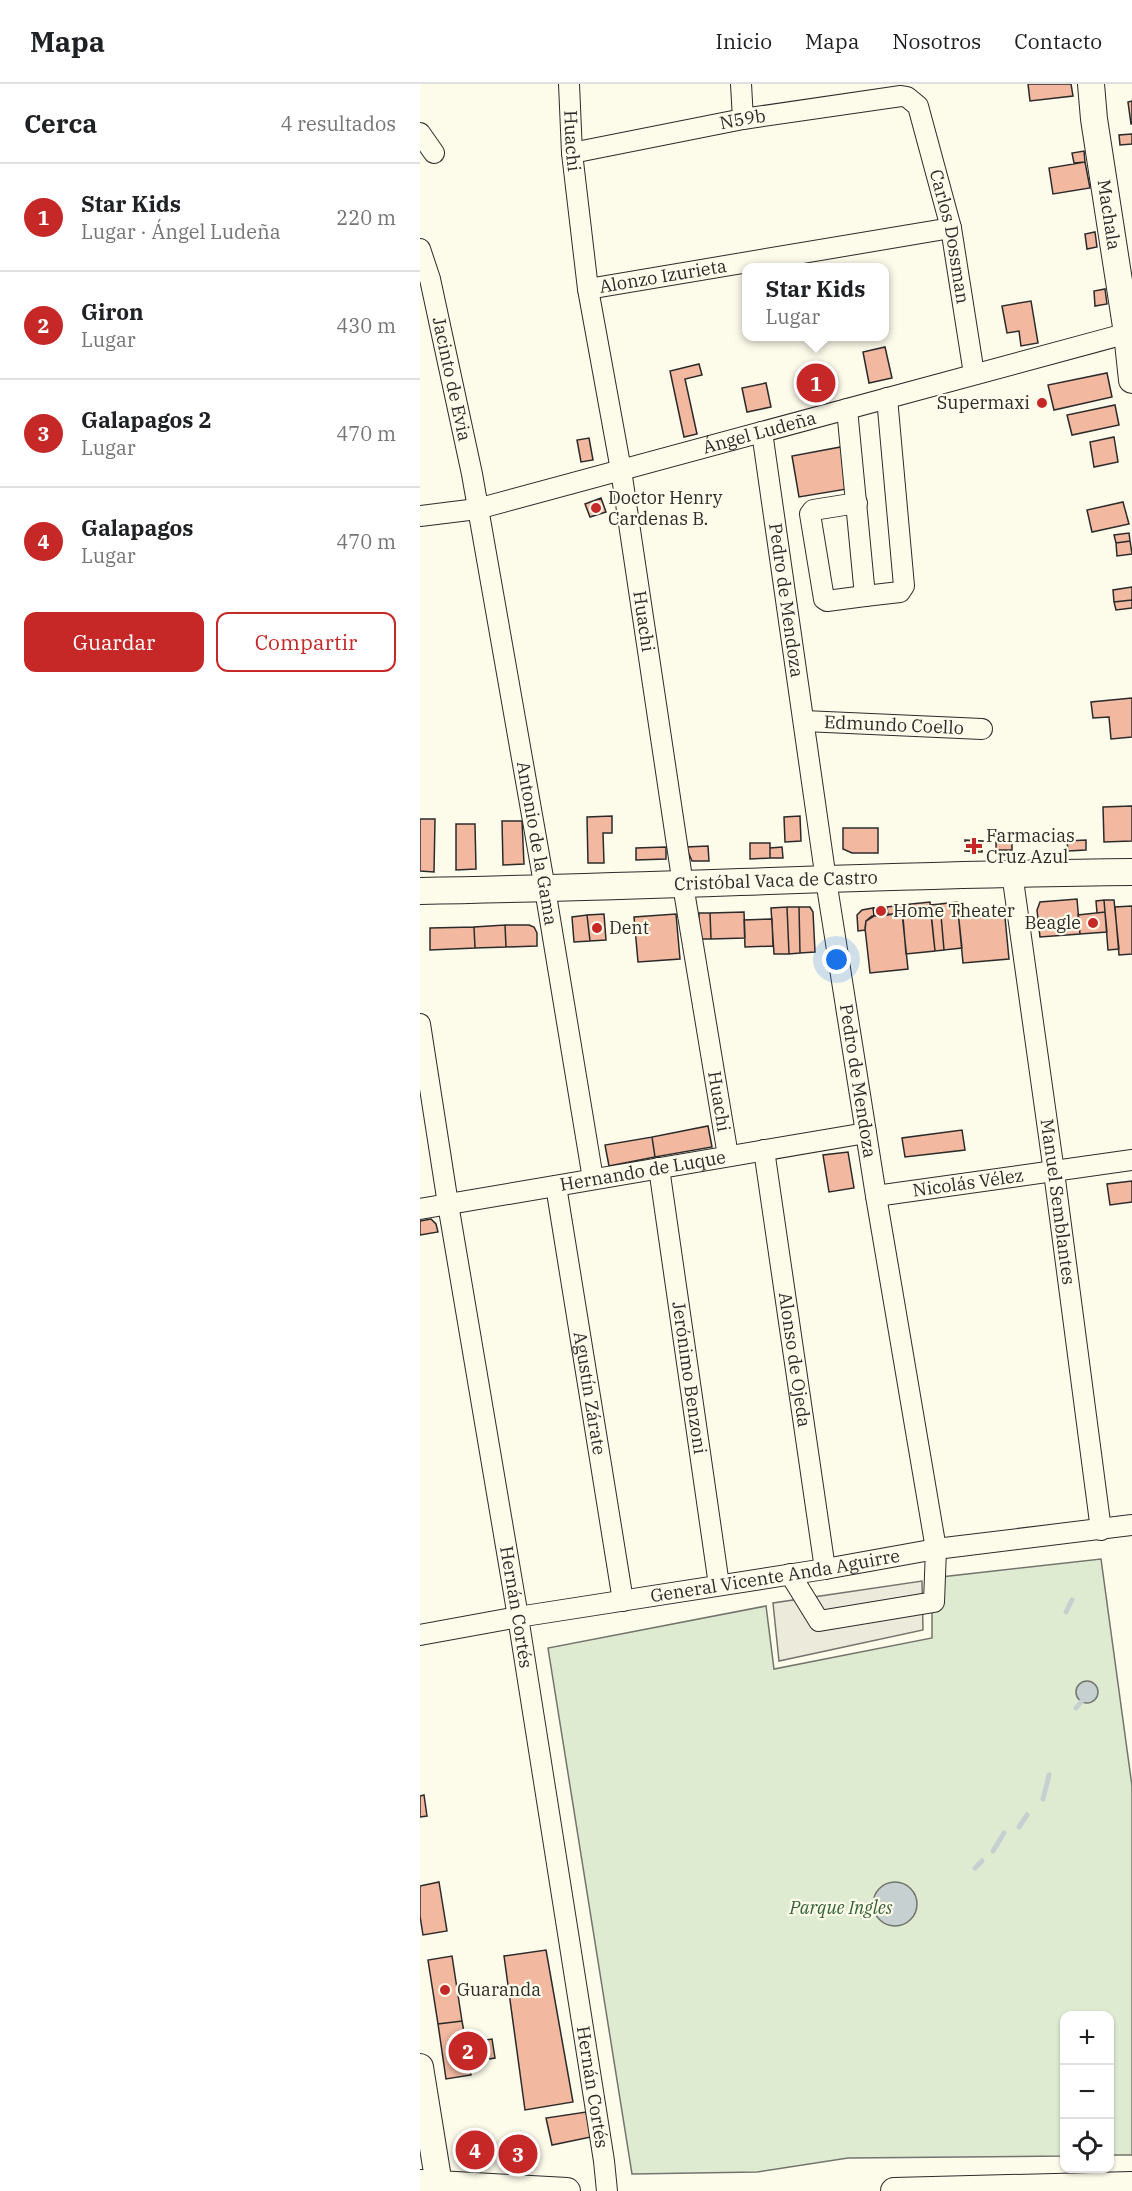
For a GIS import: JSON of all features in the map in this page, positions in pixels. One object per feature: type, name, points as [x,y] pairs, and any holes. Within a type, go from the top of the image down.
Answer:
[{"type":"main road","name":"Machala","points":[[1090,84],[1130,333],[1132,380]]},
{"type":"main road","name":"Cristóbal Vaca de Castro","points":[[420,891],[683,885],[1012,873],[1132,872]]},
{"type":"main road","points":[[420,2067],[433,2186],[567,2191]]},
{"type":"main road","points":[[894,2191],[1047,2189],[1132,2185]]},
{"type":"street","name":"Huachi","points":[[569,84],[572,153],[588,289],[621,470],[683,885],[728,1156]]},
{"type":"street","points":[[741,84],[743,119]]},
{"type":"street","name":"N59b","points":[[572,153],[743,119],[901,96],[913,101]]},
{"type":"street","name":"Carlos Dossman","points":[[913,101],[920,113],[951,228],[974,374]]},
{"type":"street","points":[[420,133],[434,153]]},
{"type":"street","name":"Alonzo Izurieta","points":[[743,263],[951,228]]},
{"type":"street","name":"Jacinto de Evia","points":[[420,249],[430,279],[477,509]]},
{"type":"street","name":"Alonzo Izurieta","points":[[588,289],[742,263]]},
{"type":"street","name":"Ángel Ludeña","points":[[420,516],[477,509],[1130,333]]},
{"type":"street","points":[[857,503],[813,510],[810,514],[824,599],[827,601],[900,592],[904,586],[887,398]]},
{"type":"street","points":[[847,409],[866,596]]},
{"type":"street","name":"Pedro de Mendoza","points":[[762,432],[826,880],[876,1196],[936,1549],[934,1602],[819,1621],[790,1574]]},
{"type":"street","name":"Antonio de la Gama","points":[[477,509],[546,889],[593,1179]]},
{"type":"street","name":"Edmundo Coello","points":[[804,721],[982,729]]},
{"type":"street","name":"Manuel Semblantes","points":[[1012,873],[1101,1530]]},
{"type":"street","name":"Hernán Cortés","points":[[420,1024],[518,1617],[607,2191]]},
{"type":"street","name":"Hernando de Luque","points":[[420,1209],[866,1133]]},
{"type":"street","name":"Alonso de Ojeda","points":[[764,1150],[825,1569]]},
{"type":"street","name":"Nicolás Vélez","points":[[876,1196],[1132,1160]]},
{"type":"street","name":"Jerónimo Benzoni","points":[[659,1168],[719,1585]]},
{"type":"street","name":"Agustín Zárate","points":[[556,1186],[623,1601]]},
{"type":"street","name":"General Vicente Anda Aguirre","points":[[420,1635],[936,1549],[1132,1525]]},
{"type":"green space","name":"Parque Ingles","points":[[1101,1559],[1132,1786],[1132,2155],[1114,2155],[1114,2011],[1060,2011],[1060,2156],[848,2158],[757,2172],[632,2174],[548,1648],[766,1606],[774,1669],[932,1638],[932,1578]]},
{"type":"shaded area","points":[[922,1581],[923,1630],[779,1661],[773,1603]]},
{"type":"shaded area","points":[[1083,1681],[1091,1681],[1098,1688],[1098,1696],[1091,1703],[1083,1703],[1076,1696],[1076,1688]]},
{"type":"shaded area","points":[[895,1882],[910,1889],[917,1904],[910,1919],[895,1926],[880,1919],[873,1904],[880,1889]]},
{"type":"building","points":[[1028,84],[1071,84],[1073,96],[1030,101]]},
{"type":"building","points":[[1132,101],[1132,124],[1131,124],[1128,102]]},
{"type":"building","points":[[1132,134],[1132,144],[1120,145],[1119,135]]},
{"type":"building","points":[[1084,151],[1085,162],[1074,163],[1072,153]]},
{"type":"building","points":[[1085,162],[1090,188],[1053,194],[1049,168]]},
{"type":"building","points":[[1095,232],[1097,247],[1087,249],[1085,234]]},
{"type":"building","points":[[1105,289],[1107,304],[1095,306],[1094,291]]},
{"type":"building","points":[[1031,301],[1038,343],[1021,346],[1019,331],[1007,333],[1002,306]]},
{"type":"building","points":[[885,347],[892,378],[869,383],[863,352]]},
{"type":"building","points":[[699,364],[702,375],[685,379],[697,434],[684,437],[670,371]]},
{"type":"building","points":[[824,369],[829,393],[807,397],[802,373]]},
{"type":"building","points":[[1107,373],[1112,397],[1054,410],[1048,385]]},
{"type":"building","points":[[766,383],[771,407],[747,412],[742,388]]},
{"type":"building","points":[[1115,405],[1119,425],[1072,435],[1067,415]]},
{"type":"building","points":[[1114,437],[1118,462],[1094,467],[1090,442]]},
{"type":"building","points":[[589,438],[593,460],[581,462],[577,440]]},
{"type":"building","points":[[846,446],[853,488],[799,497],[792,456]]},
{"type":"building","name":"Doctor Henry Cardenas B.","points":[[601,498],[606,512],[590,517],[585,504]]},
{"type":"building","points":[[1123,502],[1129,524],[1092,532],[1087,510]]},
{"type":"building","points":[[1129,533],[1130,541],[1116,543],[1114,535]]},
{"type":"building","points":[[1130,541],[1132,554],[1117,556],[1116,543]]},
{"type":"building","points":[[1132,587],[1132,600],[1114,602],[1113,590]]},
{"type":"building","points":[[1132,600],[1132,608],[1116,610],[1114,602]]},
{"type":"building","points":[[1132,698],[1132,737],[1111,739],[1109,717],[1093,718],[1091,702]]},
{"type":"building","points":[[1132,806],[1132,841],[1104,842],[1103,807]]},
{"type":"building","points":[[612,816],[612,833],[603,833],[604,863],[588,863],[587,817]]},
{"type":"building","points":[[800,816],[801,841],[785,842],[784,817]]},
{"type":"building","points":[[420,819],[435,819],[434,872],[420,871]]},
{"type":"building","points":[[502,821],[522,821],[524,864],[503,865]]},
{"type":"building","points":[[456,824],[475,824],[476,869],[456,870]]},
{"type":"building","points":[[843,828],[878,828],[878,853],[852,853],[843,849]]},
{"type":"building","name":"Farmacias Cruz Azul","points":[[965,840],[983,841],[982,852],[965,851]]},
{"type":"building","points":[[1086,840],[1086,850],[1068,851],[1067,841]]},
{"type":"building","points":[[996,842],[1012,842],[1012,850],[996,850]]},
{"type":"building","points":[[750,843],[770,843],[770,858],[750,859]]},
{"type":"building","points":[[708,846],[709,861],[692,861],[686,847]]},
{"type":"building","points":[[666,847],[666,859],[636,860],[636,848]]},
{"type":"building","points":[[782,847],[783,858],[770,858],[770,848]]},
{"type":"building","points":[[1077,899],[1080,934],[1040,937],[1037,910],[1040,902]]},
{"type":"building","points":[[1104,900],[1105,912],[1097,913],[1096,901]]},
{"type":"building","points":[[1104,900],[1114,900],[1119,949],[1108,950]]},
{"type":"building","points":[[930,902],[935,951],[906,954],[902,905]]},
{"type":"building","points":[[957,902],[962,948],[944,950],[940,904]]},
{"type":"building","points":[[940,904],[944,950],[935,951],[930,905]]},
{"type":"building","points":[[902,905],[902,913],[888,915],[887,907]]},
{"type":"building","points":[[1132,906],[1132,954],[1119,955],[1115,907]]},
{"type":"building","points":[[787,907],[789,954],[774,954],[771,908]]},
{"type":"building","points":[[787,907],[799,907],[800,953],[789,954]]},
{"type":"building","points":[[799,907],[810,907],[813,912],[815,952],[800,953]]},
{"type":"building","name":"Home Theater","points":[[887,907],[888,915],[874,916],[873,908]]},
{"type":"building","points":[[1004,907],[1009,959],[963,963],[958,911]]},
{"type":"building","points":[[873,908],[874,916],[866,921],[865,930],[858,931],[857,915],[862,910]]},
{"type":"building","points":[[744,912],[745,938],[711,939],[710,913]]},
{"type":"building","name":"Beagle","points":[[1105,912],[1107,932],[1080,934],[1078,915]]},
{"type":"building","points":[[699,913],[710,913],[711,939],[698,939]]},
{"type":"building","points":[[902,913],[908,969],[870,973],[866,921],[872,916]]},
{"type":"building","name":"Dent","points":[[604,914],[606,940],[590,941],[587,915]]},
{"type":"building","points":[[676,914],[680,959],[638,962],[634,917]]},
{"type":"building","points":[[587,915],[590,941],[574,942],[572,917]]},
{"type":"building","points":[[772,919],[773,946],[745,947],[744,920]]},
{"type":"building","points":[[505,925],[506,947],[475,948],[474,927]]},
{"type":"building","points":[[505,925],[534,927],[537,933],[537,946],[506,947]]},
{"type":"building","points":[[474,927],[475,948],[430,950],[430,928]]},
{"type":"building","points":[[708,1126],[712,1147],[655,1157],[652,1137]]},
{"type":"building","points":[[962,1130],[965,1150],[905,1157],[902,1138]]},
{"type":"building","points":[[652,1137],[655,1157],[609,1166],[605,1145]]},
{"type":"building","points":[[848,1152],[854,1188],[829,1192],[823,1155]]},
{"type":"building","points":[[1132,1181],[1132,1202],[1110,1205],[1107,1184]]},
{"type":"building","points":[[431,1219],[436,1224],[438,1232],[420,1235],[420,1221]]},
{"type":"building","points":[[424,1795],[427,1816],[420,1817],[420,1796]]},
{"type":"building","points":[[439,1882],[447,1931],[423,1935],[420,1916],[420,1886]]},
{"type":"building","points":[[546,1950],[573,2102],[525,2110],[504,1956]]},
{"type":"building","name":"Guaranda","points":[[452,1956],[462,2021],[438,2024],[428,1960]]},
{"type":"building","points":[[462,2021],[466,2043],[492,2039],[495,2058],[469,2062],[471,2075],[446,2079],[438,2024]]},
{"type":"building","points":[[586,2112],[591,2137],[552,2145],[546,2118]]},
{"type":"building","points":[[465,2135],[487,2136],[486,2166],[463,2165]]},
{"type":"building","points":[[507,2138],[530,2139],[529,2170],[506,2170]]},
{"type":"waterway","points":[[1066,1612],[1072,1600]]},
{"type":"waterway","points":[[1076,1708],[1081,1702]]},
{"type":"waterway","points":[[1043,1799],[1049,1775]]},
{"type":"waterway","points":[[1019,1827],[1027,1815]]},
{"type":"waterway","points":[[993,1851],[1004,1833]]},
{"type":"waterway","points":[[975,1868],[982,1861]]},
{"type":"place","name":"Star Kids","points":[[816,383]]},
{"type":"place","name":"Supermaxi","points":[[1042,403]]},
{"type":"place","name":"Doctor Henry Cardenas B.","points":[[596,508]]},
{"type":"place","name":"Farmacias Cruz Azul","points":[[974,846]]},
{"type":"place","name":"Home Theater","points":[[881,911]]},
{"type":"place","name":"Beagle","points":[[1093,923]]},
{"type":"place","name":"Dent","points":[[597,928]]},
{"type":"place","name":"Guaranda","points":[[445,1990]]},
{"type":"place","name":"Giron","points":[[468,2051]]},
{"type":"place","name":"Galapagos","points":[[475,2150]]},
{"type":"place","name":"Galapagos 2","points":[[518,2154]]}]
